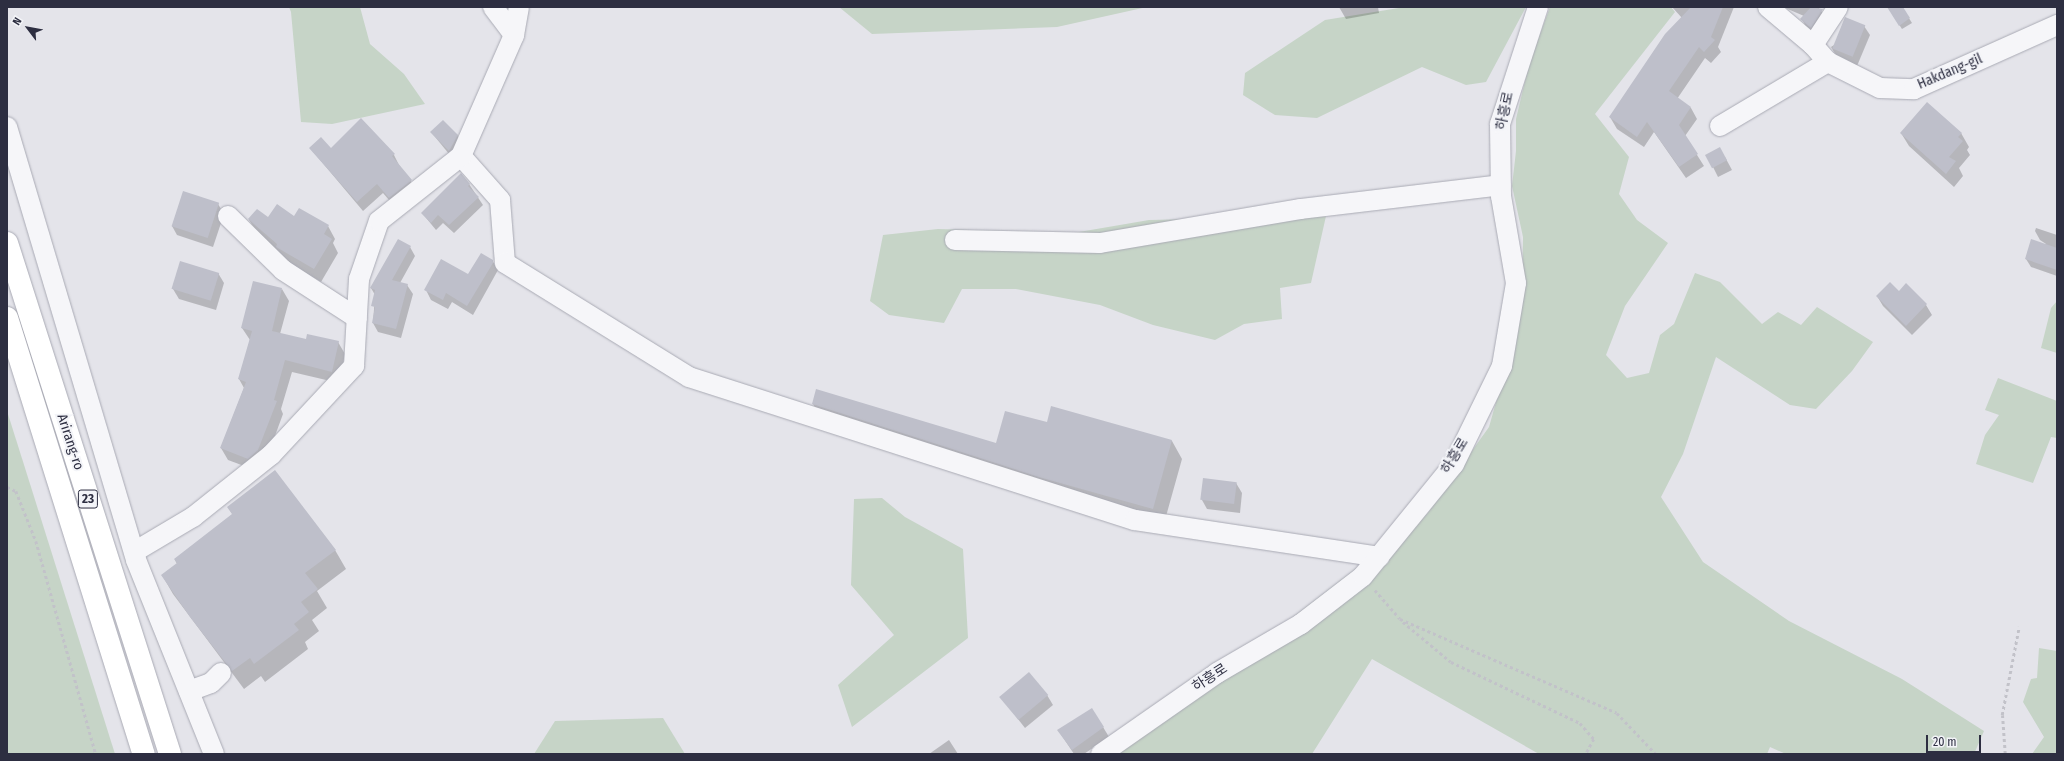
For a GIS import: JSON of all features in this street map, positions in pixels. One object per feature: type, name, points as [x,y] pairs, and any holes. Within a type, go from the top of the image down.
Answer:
[{"type":"highway","name":"Arirang-ro","points":[[7,243],[170,754]]},
{"type":"highway","name":"Arirang-ro","points":[[7,318],[144,754]]},
{"type":"street","points":[[493,7],[514,35]]},
{"type":"street","points":[[134,552],[193,517],[271,455],[354,366],[359,279],[379,222],[460,156],[514,35],[519,7]]},
{"type":"street","name":"하흥로","points":[[1101,754],[1217,673],[1301,624],[1363,576],[1454,464],[1502,366],[1516,283],[1501,185],[1500,124],[1538,7]]},
{"type":"street","name":"Hakdang-gil","points":[[1768,7],[1813,45],[1828,62],[1880,88],[1914,88],[2057,25]]},
{"type":"street","points":[[1813,45],[1838,7]]},
{"type":"street","points":[[1720,126],[1828,62]]},
{"type":"street","points":[[7,127],[134,552],[214,754]]},
{"type":"street","points":[[460,156],[500,200],[505,263],[689,377],[1135,520],[1379,557]]},
{"type":"street","points":[[955,240],[1100,244],[1300,209],[1501,185]]},
{"type":"street","points":[[228,216],[283,270],[357,318]]},
{"type":"street","points":[[189,691],[211,682],[221,673]]},
{"type":"path","points":[[7,487],[16,491],[36,541],[96,754]]},
{"type":"path","points":[[1363,576],[1400,619],[1451,662],[1580,722],[1594,739],[1586,754]]},
{"type":"path","points":[[1400,619],[1617,713],[1656,754]]},
{"type":"path","points":[[2005,754],[2002,715],[2019,627]]},
{"type":"green space","points":[[289,7],[360,7],[370,44],[404,74],[425,104],[332,124],[301,122],[291,12]]},
{"type":"green space","points":[[839,7],[1147,7],[1057,27],[872,34]]},
{"type":"green space","points":[[1405,7],[1526,7],[1486,82],[1466,85],[1422,67],[1317,118],[1275,115],[1243,95],[1245,73],[1325,20]]},
{"type":"green space","points":[[1550,7],[1671,7],[1675,12],[1595,114],[1629,157],[1619,194],[1637,220],[1668,243],[1625,306],[1606,355],[1627,378],[1649,373],[1660,335],[1674,324],[1695,273],[1720,282],[1762,324],[1778,312],[1801,325],[1817,307],[1873,342],[1852,371],[1816,409],[1790,405],[1716,357],[1683,454],[1661,497],[1703,562],[1789,621],[1902,679],[1984,731],[1974,754],[1786,754],[1770,747],[1767,754],[1539,754],[1372,659],[1312,754],[1115,754],[1427,514],[1489,427],[1522,310],[1523,237],[1512,186],[1516,151],[1516,119],[1529,64]]},
{"type":"green space","points":[[1326,216],[1311,283],[1280,288],[1282,319],[1244,324],[1215,340],[1153,325],[1100,305],[1016,289],[962,289],[944,323],[889,315],[870,301],[883,235],[938,229],[1073,233],[1149,220]]},
{"type":"green space","points":[[2057,301],[2057,353],[2041,348],[2051,308]]},
{"type":"green space","points":[[1998,378],[2057,401],[2057,438],[2051,437],[2033,483],[1976,464],[1985,435],[1999,415],[1985,410]]},
{"type":"green space","points":[[7,411],[25,468],[115,754],[7,754]]},
{"type":"green space","points":[[882,498],[905,517],[963,549],[968,638],[852,727],[838,685],[894,635],[851,585],[854,499]]},
{"type":"green space","points":[[2039,648],[2057,651],[2057,754],[2032,754],[2044,737],[2023,702],[2031,679],[2037,678]]},
{"type":"green space","points":[[663,718],[685,754],[534,754],[555,721]]},
{"type":"building","points":[[1691,7],[1723,7],[1711,37],[1715,40],[1704,52],[1699,47],[1669,91],[1691,107],[1679,125],[1698,154],[1679,167],[1647,122],[1637,137],[1609,117],[1665,34]]},
{"type":"building","points":[[1811,7],[1823,9],[1811,28],[1800,19]]},
{"type":"building","points":[[1887,7],[1903,7],[1910,18],[1899,26]]},
{"type":"building","points":[[1845,17],[1865,25],[1853,57],[1832,49]]},
{"type":"building","points":[[1927,102],[1962,133],[1958,137],[1963,141],[1949,157],[1956,161],[1946,174],[1900,133]]},
{"type":"building","points":[[361,118],[395,154],[392,156],[412,180],[389,198],[377,184],[357,202],[309,148],[321,137],[331,148]]},
{"type":"building","points":[[443,120],[458,135],[449,151],[430,132]]},
{"type":"building","points":[[1720,147],[1727,160],[1712,168],[1705,155]]},
{"type":"building","points":[[461,173],[470,184],[468,186],[479,197],[449,225],[438,215],[431,223],[421,213]]},
{"type":"building","points":[[183,191],[219,203],[208,238],[172,226]]},
{"type":"building","points":[[277,204],[294,216],[299,208],[329,225],[324,234],[332,239],[314,269],[276,247],[277,244],[248,219],[257,209],[268,217]]},
{"type":"building","points":[[398,239],[411,246],[392,280],[408,284],[396,329],[372,323],[375,307],[371,306],[375,290],[370,288]]},
{"type":"building","points":[[2031,239],[2057,248],[2057,270],[2025,259]]},
{"type":"building","points":[[481,253],[493,260],[493,263],[467,306],[446,293],[443,300],[424,290],[441,259],[468,274]]},
{"type":"building","points":[[180,261],[219,273],[211,301],[172,289]]},
{"type":"building","points":[[253,281],[282,288],[272,331],[306,339],[307,334],[339,341],[332,372],[285,360],[274,400],[277,401],[258,450],[248,459],[220,448],[246,382],[238,379],[252,331],[241,328]]},
{"type":"building","points":[[1890,282],[1899,291],[1906,283],[1927,304],[1906,326],[1876,296]]},
{"type":"building","points":[[816,389],[996,443],[1005,411],[1047,422],[1051,406],[1172,440],[1153,509],[1042,478],[812,404]]},
{"type":"building","points":[[275,470],[336,550],[305,573],[318,589],[301,602],[309,612],[294,624],[299,630],[254,664],[250,658],[232,671],[190,617],[161,575],[177,563],[174,559],[232,514],[227,507]]},
{"type":"building","points":[[1203,478],[1237,482],[1234,504],[1200,500]]},
{"type":"building","points":[[1029,672],[1048,695],[1018,720],[999,697]]},
{"type":"building","points":[[1092,708],[1104,727],[1072,750],[1057,730]]}]
